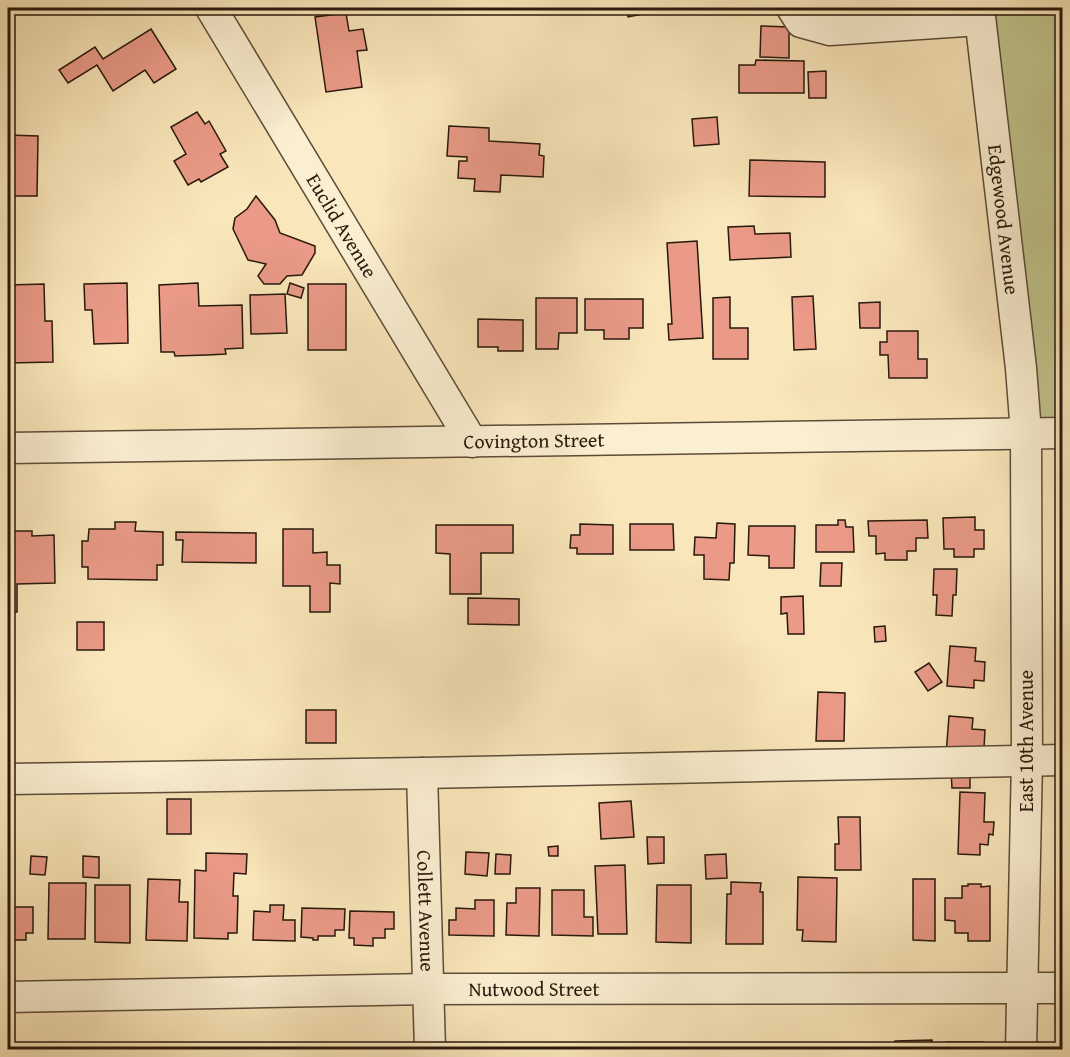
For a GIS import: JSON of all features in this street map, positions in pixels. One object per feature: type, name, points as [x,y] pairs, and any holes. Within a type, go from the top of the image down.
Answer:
[{"type":"street","name":"Euclid Avenue","points":[[211,8],[472,442]]},
{"type":"street","points":[[792,8],[801,22],[830,30],[979,14]]},
{"type":"street","name":"Edgewood Avenue","points":[[979,14],[1022,376],[1026,433]]},
{"type":"street","name":"East 10th Avenue","points":[[1021,1050],[1027,759],[1026,433]]},
{"type":"street","name":"Covington Street","points":[[8,448],[1062,433]]},
{"type":"street","points":[[8,779],[1062,760]]},
{"type":"street","name":"Collett Avenue","points":[[422,773],[430,1050]]},
{"type":"street","name":"Nutwood Street","points":[[8,997],[430,989],[1062,988]]},
{"type":"green space","points":[[982,8],[1062,8],[1062,432],[1026,433]]},
{"type":"building","points":[[626,8],[653,8],[654,12],[628,17]]},
{"type":"building","points":[[346,13],[349,31],[363,29],[367,50],[357,51],[362,87],[326,92],[315,17]]},
{"type":"building","points":[[761,26],[789,27],[789,58],[760,57]]},
{"type":"building","points":[[151,29],[176,69],[154,83],[145,70],[113,91],[97,65],[68,83],[59,70],[95,47],[103,59]]},
{"type":"building","points":[[756,60],[804,61],[804,93],[739,93],[739,65],[755,65]]},
{"type":"building","points":[[826,71],[826,98],[809,98],[808,72]]},
{"type":"building","points":[[197,112],[205,124],[209,121],[226,151],[220,154],[228,167],[201,182],[199,179],[188,185],[174,161],[186,154],[171,127]]},
{"type":"building","points":[[717,117],[719,144],[694,146],[692,119]]},
{"type":"building","points":[[449,126],[489,128],[489,141],[540,144],[539,155],[544,156],[543,177],[501,175],[500,192],[474,191],[475,179],[458,178],[459,161],[467,161],[467,157],[447,156]]},
{"type":"building","points":[[8,135],[38,136],[37,196],[8,196]]},
{"type":"building","points":[[750,160],[825,162],[825,197],[749,196]]},
{"type":"building","points":[[256,196],[275,220],[280,233],[315,246],[315,253],[302,275],[287,276],[280,284],[264,284],[258,276],[266,264],[248,260],[233,229],[235,218],[247,209]]},
{"type":"building","points":[[754,226],[755,234],[790,233],[791,257],[730,260],[728,227]]},
{"type":"building","points":[[697,241],[703,338],[669,340],[668,324],[672,324],[667,243]]},
{"type":"building","points":[[127,283],[128,343],[94,344],[92,310],[85,310],[84,284]]},
{"type":"building","points":[[198,283],[199,306],[242,305],[243,348],[225,349],[226,354],[207,355],[175,356],[174,352],[161,352],[159,285]]},
{"type":"building","points":[[290,283],[304,288],[301,298],[287,294]]},
{"type":"building","points":[[44,284],[45,321],[52,321],[53,362],[8,363],[8,285]]},
{"type":"building","points":[[308,284],[346,284],[346,350],[308,350]]},
{"type":"building","points":[[285,294],[287,333],[251,334],[250,295]]},
{"type":"building","points":[[813,296],[816,349],[794,350],[792,297]]},
{"type":"building","points":[[730,297],[730,328],[748,328],[748,359],[713,359],[713,298]]},
{"type":"building","points":[[536,298],[577,298],[577,333],[559,333],[558,349],[536,349]]},
{"type":"building","points":[[585,299],[643,299],[643,328],[629,328],[629,339],[604,339],[604,330],[585,330]]},
{"type":"building","points":[[880,302],[880,328],[860,328],[859,303]]},
{"type":"building","points":[[478,319],[523,320],[523,351],[498,351],[498,347],[478,347]]},
{"type":"building","points":[[887,331],[918,331],[918,359],[927,359],[927,378],[889,378],[888,355],[880,355],[880,342],[887,342]]},
{"type":"building","points":[[975,517],[975,530],[984,530],[984,549],[974,549],[974,557],[954,557],[954,549],[944,549],[943,518]]},
{"type":"building","points":[[838,520],[845,520],[846,527],[853,527],[854,552],[816,552],[816,525],[838,525]]},
{"type":"building","points":[[927,520],[928,538],[916,538],[916,551],[907,551],[907,560],[885,560],[885,553],[876,554],[876,536],[869,536],[868,521]]},
{"type":"building","points":[[115,522],[136,522],[135,531],[163,532],[163,565],[157,565],[157,580],[88,579],[88,567],[82,567],[82,541],[88,541],[89,529],[115,529]]},
{"type":"building","points":[[717,523],[735,524],[734,563],[730,563],[729,580],[704,579],[704,555],[694,555],[695,537],[716,538]]},
{"type":"building","points":[[580,524],[613,525],[613,554],[577,554],[577,548],[570,548],[571,535],[580,535]]},
{"type":"building","points":[[630,524],[673,524],[674,550],[630,550]]},
{"type":"building","points":[[436,525],[513,525],[513,553],[481,553],[481,594],[450,594],[450,554],[436,553]]},
{"type":"building","points":[[749,526],[795,526],[794,568],[769,568],[769,556],[748,555]]},
{"type":"building","points":[[283,529],[313,529],[313,553],[327,552],[327,565],[340,565],[340,584],[330,583],[330,612],[310,612],[310,586],[283,586]]},
{"type":"building","points":[[8,531],[32,531],[32,536],[54,535],[55,583],[17,584],[17,612],[8,612]]},
{"type":"building","points":[[176,532],[256,533],[256,563],[182,562],[183,540],[176,540]]},
{"type":"building","points":[[821,563],[842,563],[841,586],[820,586]]},
{"type":"building","points":[[934,569],[957,569],[952,616],[936,615],[937,595],[933,595]]},
{"type":"building","points":[[803,596],[804,634],[788,634],[787,613],[781,614],[781,597]]},
{"type":"building","points":[[468,598],[519,599],[519,625],[468,624]]},
{"type":"building","points":[[77,622],[104,622],[104,650],[77,650]]},
{"type":"building","points":[[885,626],[886,641],[875,642],[874,627]]},
{"type":"building","points":[[950,646],[976,648],[975,661],[985,662],[984,681],[974,680],[974,688],[947,686]]},
{"type":"building","points":[[929,663],[942,682],[928,691],[915,672]]},
{"type":"building","points":[[818,692],[845,693],[844,741],[816,741]]},
{"type":"building","points":[[306,710],[336,710],[336,743],[306,743]]},
{"type":"building","points":[[949,716],[973,718],[972,729],[985,730],[984,748],[946,755]]},
{"type":"building","points":[[970,770],[970,788],[952,788],[951,771]]},
{"type":"building","points":[[960,792],[985,793],[984,822],[994,822],[993,835],[989,834],[988,845],[980,844],[980,855],[958,854]]},
{"type":"building","points":[[167,799],[191,799],[191,834],[167,834]]},
{"type":"building","points":[[631,801],[634,837],[601,839],[599,803]]},
{"type":"building","points":[[838,817],[860,817],[861,870],[835,870],[835,844],[839,844]]},
{"type":"building","points":[[647,837],[664,837],[664,863],[648,864]]},
{"type":"building","points":[[558,846],[558,856],[549,856],[548,847]]},
{"type":"building","points":[[466,852],[489,853],[487,876],[465,874]]},
{"type":"building","points":[[206,853],[247,854],[246,874],[234,873],[233,896],[238,896],[237,933],[228,933],[228,939],[194,938],[195,870],[206,871]]},
{"type":"building","points":[[496,854],[511,855],[510,874],[495,874]]},
{"type":"building","points":[[726,854],[727,878],[706,879],[705,855]]},
{"type":"building","points":[[31,856],[47,857],[45,875],[30,874]]},
{"type":"building","points":[[83,856],[99,857],[99,878],[83,877]]},
{"type":"building","points":[[625,865],[627,934],[598,934],[595,866]]},
{"type":"building","points":[[798,877],[837,878],[836,942],[802,941],[803,930],[797,930]]},
{"type":"building","points":[[148,879],[180,880],[179,902],[188,902],[187,941],[146,940]]},
{"type":"building","points":[[913,879],[935,879],[935,941],[913,940]]},
{"type":"building","points":[[731,882],[761,883],[763,944],[726,944],[727,894],[731,894]]},
{"type":"building","points":[[49,883],[86,883],[85,939],[48,939]]},
{"type":"building","points":[[968,884],[981,884],[981,887],[990,886],[990,941],[968,941],[968,933],[955,933],[955,921],[945,920],[945,898],[962,898],[962,886],[968,886]]},
{"type":"building","points":[[95,885],[130,885],[130,943],[95,942]]},
{"type":"building","points":[[657,885],[691,885],[691,943],[656,942]]},
{"type":"building","points":[[516,888],[540,888],[539,936],[506,935],[507,903],[516,903]]},
{"type":"building","points":[[552,890],[584,890],[584,917],[593,917],[593,936],[552,935]]},
{"type":"building","points":[[475,900],[494,900],[494,936],[449,935],[449,920],[456,920],[456,908],[475,909]]},
{"type":"building","points":[[270,905],[284,905],[283,920],[295,920],[295,941],[253,940],[254,911],[270,912]]},
{"type":"building","points":[[8,907],[33,907],[33,933],[26,933],[26,940],[8,940]]},
{"type":"building","points":[[302,908],[345,909],[344,930],[335,930],[335,936],[318,936],[318,940],[301,937]]},
{"type":"building","points":[[350,911],[394,912],[394,929],[385,929],[385,938],[373,938],[373,946],[354,945],[354,938],[349,938]]},
{"type":"building","points":[[1057,1028],[1062,1028],[1062,1050],[1054,1050],[1054,1043],[1057,1043]]},
{"type":"building","points":[[932,1040],[933,1050],[895,1050],[895,1041]]},
{"type":"building","points":[[946,1042],[983,1042],[983,1050],[946,1050]]},
{"type":"building","points":[[709,1046],[731,1046],[731,1050],[709,1050]]},
{"type":"building","points":[[653,1048],[686,1048],[686,1050],[653,1050]]}]
